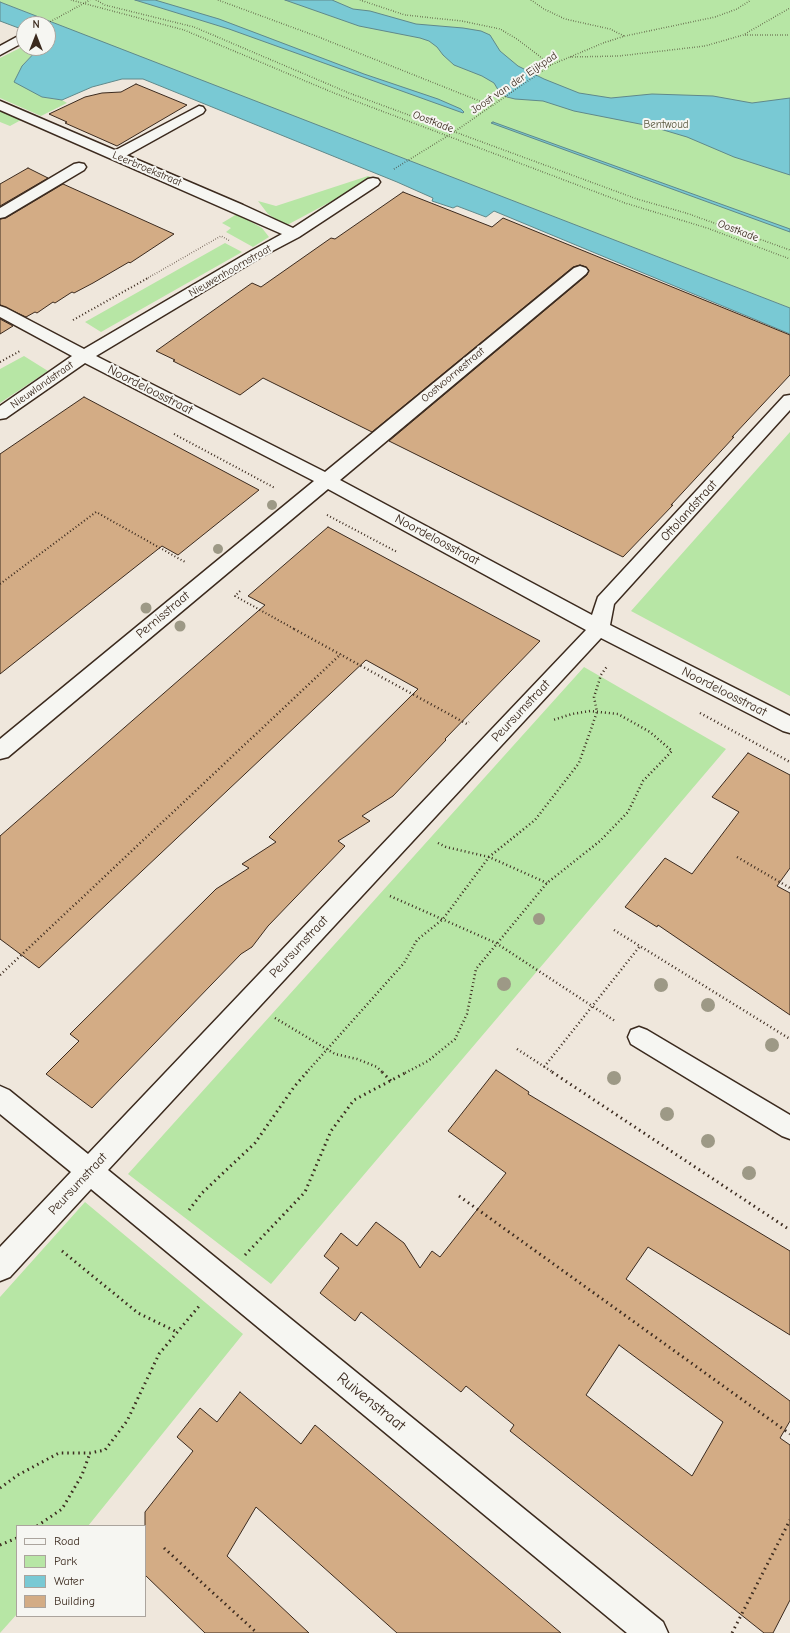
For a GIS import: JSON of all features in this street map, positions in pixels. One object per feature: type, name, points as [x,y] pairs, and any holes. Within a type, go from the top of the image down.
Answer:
[{"type":"street","points":[[0,51],[16,42]]},
{"type":"street","name":"Leerbroekstraat","points":[[0,105],[238,208],[294,234]]},
{"type":"street","name":"Nieuwenhoornstraat","points":[[84,356],[256,254],[294,234],[373,182]]},
{"type":"street","name":"Oostvoornestraat","points":[[326,480],[580,271]]},
{"type":"street","name":"Noordeloosstraat","points":[[0,311],[84,356],[326,480],[598,628],[790,726]]},
{"type":"street","name":"Nieuwlandstraat","points":[[0,414],[84,356]]},
{"type":"street","name":"Ottolandstraat","points":[[598,628],[605,602],[790,400]]},
{"type":"street","name":"Pernisstraat","points":[[0,751],[326,480]]},
{"type":"street","name":"Peursumstraat","points":[[0,1267],[598,628]]},
{"type":"street","name":"Ruivenstraat","points":[[0,1098],[90,1170],[652,1633]]},
{"type":"lane","points":[[117,155],[198,110]]},
{"type":"lane","points":[[0,214],[79,167]]},
{"type":"lane","points":[[639,1037],[790,1128]]},
{"type":"path","name":"Oostkade","points":[[71,0],[81,4],[184,30],[334,93],[625,203],[707,228],[790,259]]},
{"type":"path","points":[[56,18],[90,0]]},
{"type":"path","points":[[96,0],[106,5],[194,27],[349,93],[637,199],[686,213],[790,250]]},
{"type":"path","points":[[218,0],[330,42],[492,106]]},
{"type":"path","points":[[360,0],[405,15],[462,21],[500,29],[517,39],[551,65]]},
{"type":"path","points":[[531,0],[544,9],[565,19],[610,29],[625,36]]},
{"type":"path","name":"Joost van der Eijkpad","points":[[373,182],[506,98],[551,65],[603,43],[625,36],[715,17],[737,9],[751,0]]},
{"type":"path","points":[[566,58],[656,52],[705,46],[743,35],[790,8]]},
{"type":"path","points":[[743,35],[790,35]]},
{"type":"path","points":[[0,362],[221,236],[256,254]]},
{"type":"path","points":[[0,584],[96,512],[216,571],[250,583],[235,596],[467,724],[481,716],[502,731]]},
{"type":"path","points":[[0,975],[341,654]]},
{"type":"path","points":[[188,1210],[202,1193],[255,1143],[294,1087],[404,963],[417,940],[443,919],[489,858],[535,820],[579,763],[597,712],[594,697],[601,675],[609,664]]},
{"type":"path","points":[[0,1488],[18,1475],[59,1453],[90,1453],[105,1450],[127,1421],[159,1354],[221,1279],[305,1192],[331,1131],[354,1100],[428,1061],[455,1038],[467,1014],[476,969],[547,883],[600,841],[628,812],[643,781],[672,751],[650,732],[618,714],[590,711],[572,714],[554,720],[538,720],[520,712]]},
{"type":"path","points":[[410,829],[446,847],[489,858],[525,872],[547,883]]},
{"type":"path","points":[[737,858],[790,888]]},
{"type":"path","points":[[360,882],[496,943],[639,1037]]},
{"type":"path","points":[[614,930],[790,1039]]},
{"type":"path","points":[[544,1067],[640,946]]},
{"type":"path","points":[[249,1001],[300,1034],[335,1054],[357,1059],[377,1067],[391,1081]]},
{"type":"path","points":[[517,1049],[790,1230]]},
{"type":"path","points":[[459,1196],[790,1434]]},
{"type":"path","points":[[36,1229],[138,1313],[177,1332]]},
{"type":"path","points":[[38,1525],[62,1509],[82,1475],[90,1453]]},
{"type":"path","points":[[732,1633],[790,1520]]},
{"type":"path","points":[[0,1545],[16,1538]]},
{"type":"path","points":[[164,1548],[256,1633]]},
{"type":"green space","name":"Bentwoud","points":[[0,0],[790,0],[790,308],[56,24],[56,16],[35,16],[0,2]]},
{"type":"green space","points":[[16,50],[16,56],[31,56],[22,66],[42,97],[62,100],[67,103],[41,116],[0,98],[0,58]]},
{"type":"green space","points":[[0,110],[21,120],[10,126],[0,122]]},
{"type":"green space","points":[[368,176],[375,178],[289,224],[283,224],[268,214],[258,201],[276,206]]},
{"type":"green space","points":[[237,214],[262,228],[269,237],[253,247],[226,232],[231,228],[222,223]]},
{"type":"green space","points":[[225,243],[242,252],[101,332],[85,322]]},
{"type":"green space","points":[[24,356],[48,371],[0,403],[0,369]]},
{"type":"green space","points":[[790,432],[790,696],[631,611]]},
{"type":"green space","points":[[584,667],[726,749],[271,1284],[128,1174]]},
{"type":"green space","points":[[85,1202],[243,1334],[89,1525],[16,1525],[16,1615],[0,1633],[0,1297]]},
{"type":"water","points":[[135,0],[155,0],[219,19],[364,74],[438,99],[461,109],[464,112],[463,113],[229,29]]},
{"type":"water","points":[[285,0],[332,0],[353,9],[370,11],[416,24],[481,31],[490,35],[500,51],[518,66],[544,79],[579,93],[611,98],[652,94],[713,96],[752,103],[790,98],[790,175],[734,157],[687,137],[650,126],[574,111],[543,101],[507,97],[500,93],[494,83],[482,76],[454,65],[437,47],[429,41],[359,26]]},
{"type":"water","points":[[0,2],[36,16],[16,16],[16,27],[0,21]]},
{"type":"water","points":[[56,24],[790,308],[790,334],[494,211],[486,217],[457,206],[453,208],[432,201],[433,198],[397,182],[143,79],[122,79],[92,87],[62,100],[42,97],[14,82],[22,66],[31,56],[56,56]]},
{"type":"water","points":[[493,122],[790,229],[790,232],[491,123]]},
{"type":"building","points":[[136,84],[187,105],[117,146],[65,123],[67,122],[49,114],[85,97],[102,93],[121,92]]},
{"type":"building","points":[[28,168],[48,178],[0,206],[0,184]]},
{"type":"building","points":[[63,184],[174,234],[130,263],[129,262],[74,293],[72,292],[55,303],[53,302],[37,313],[35,312],[26,317],[0,305],[0,219],[6,218]]},
{"type":"building","points":[[403,192],[492,227],[503,218],[790,335],[790,375],[671,505],[673,505],[623,557],[389,441],[587,275],[589,270],[586,267],[580,265],[573,267],[372,432],[263,378],[240,395],[156,351],[252,283],[261,287],[331,238],[335,239]]},
{"type":"building","points":[[0,319],[13,326],[0,334]]},
{"type":"building","points":[[84,397],[259,490],[178,555],[162,546],[0,674],[0,454]]},
{"type":"building","points":[[328,527],[540,641],[445,739],[446,740],[393,796],[362,816],[370,821],[338,841],[345,846],[268,926],[252,947],[241,954],[92,1108],[46,1074],[79,1041],[70,1034],[216,889],[249,868],[242,864],[276,842],[269,837],[418,689],[366,660],[39,968],[0,939],[0,836],[265,605],[248,596]]},
{"type":"building","points":[[748,753],[790,775],[790,868],[777,886],[790,893],[790,1015],[658,925],[657,927],[625,907],[665,858],[692,874],[739,812],[712,797]]},
{"type":"building","points":[[496,1070],[529,1092],[528,1094],[790,1251],[790,1335],[648,1247],[626,1279],[790,1401],[790,1421],[780,1438],[790,1445],[790,1600],[773,1633],[764,1633],[510,1431],[514,1425],[466,1386],[461,1392],[361,1312],[355,1321],[320,1293],[339,1268],[324,1256],[341,1233],[357,1246],[376,1222],[404,1243],[420,1268],[432,1251],[440,1257],[506,1173],[448,1131]],"holes":[[[619,1345],[723,1422],[692,1476],[586,1395]]]},
{"type":"building","points":[[240,1392],[301,1444],[315,1425],[561,1633],[397,1633],[256,1507],[227,1556],[309,1633],[205,1633],[146,1576],[145,1512],[193,1451],[177,1437],[200,1408],[217,1422]]}]
